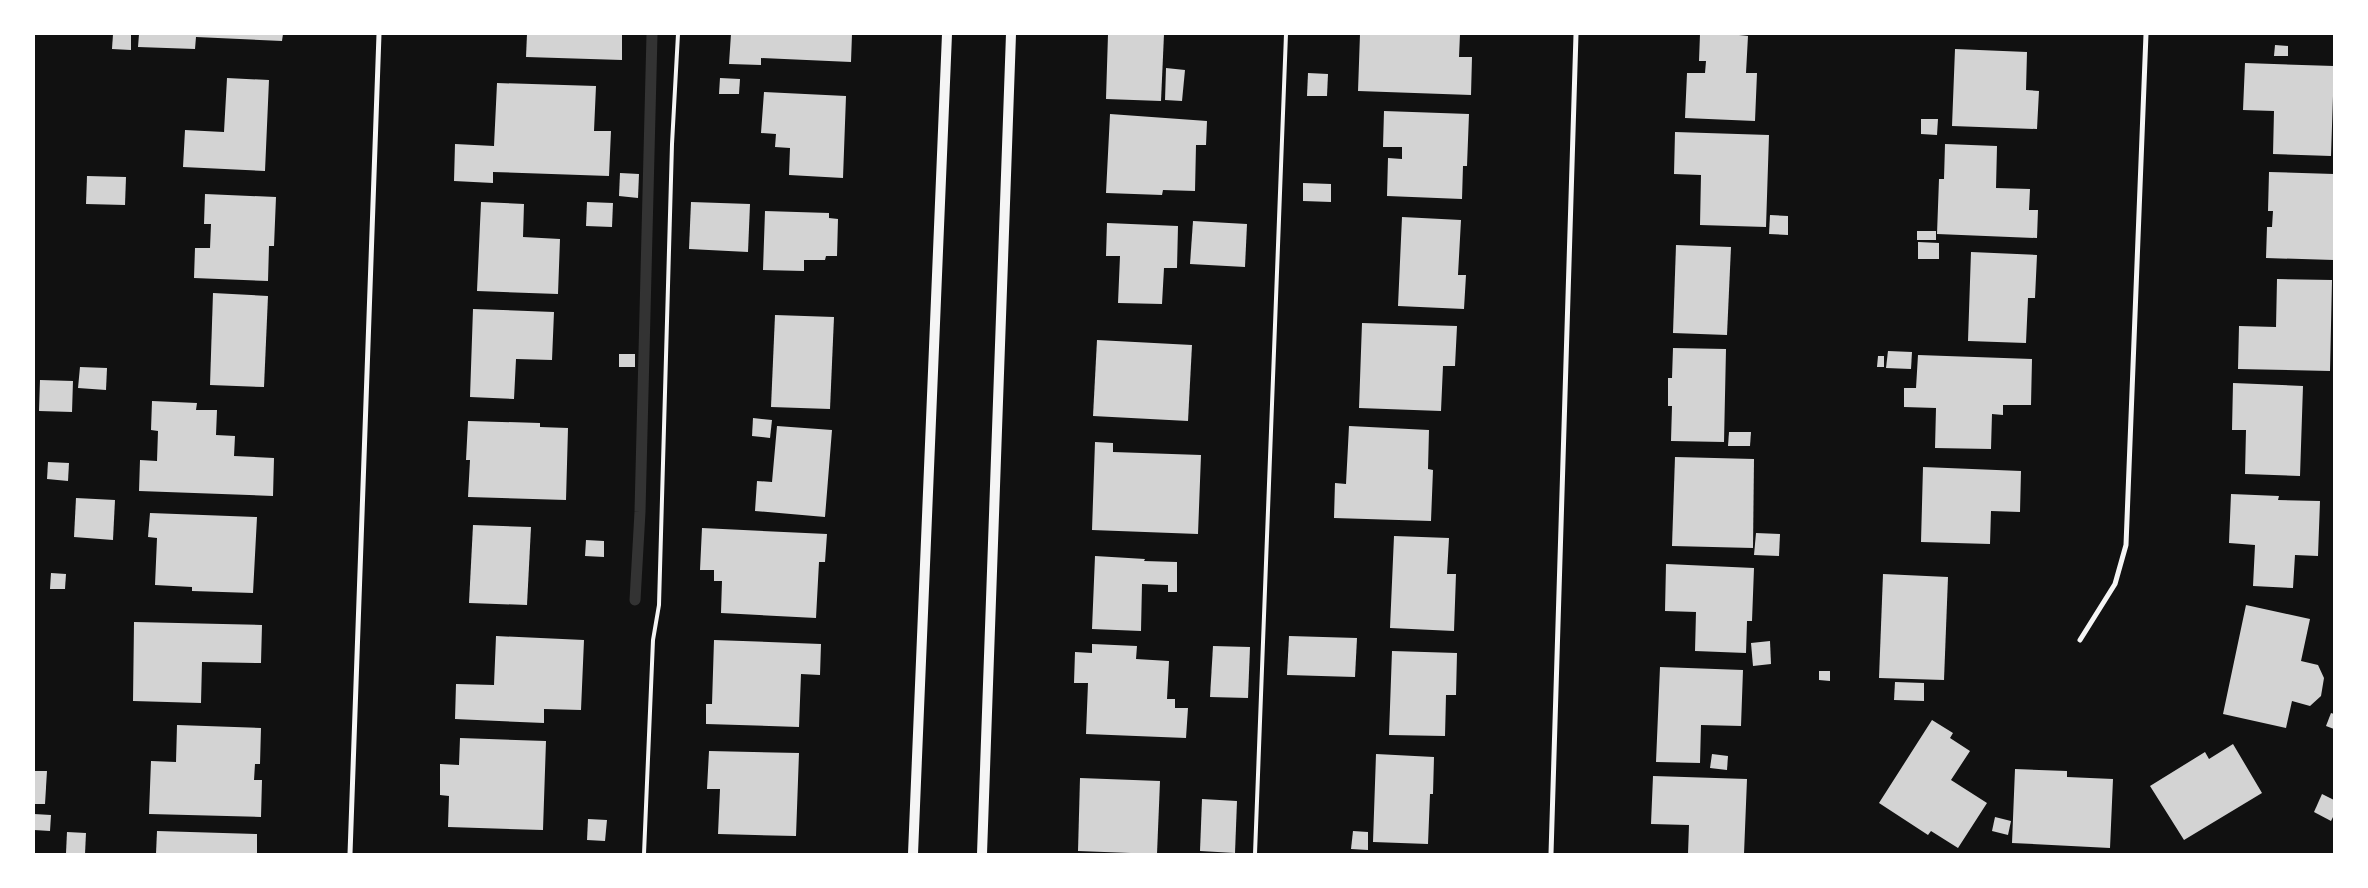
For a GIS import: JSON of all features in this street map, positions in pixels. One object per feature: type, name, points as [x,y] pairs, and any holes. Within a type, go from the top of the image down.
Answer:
[{"type":"main road","points":[[914,854],[947,34]]},
{"type":"main road","points":[[982,854],[1011,34]]},
{"type":"street","points":[[350,854],[379,34]]},
{"type":"street","points":[[1551,854],[1576,34]]},
{"type":"street","points":[[2080,640],[2115,584],[2126,545],[2146,34]]},
{"type":"lane","points":[[644,854],[653,640],[659,605],[672,144],[678,34]]},
{"type":"lane","points":[[1255,854],[1286,34]]},
{"type":"building","points":[[113,34],[131,34],[131,50],[112,49]]},
{"type":"building","points":[[139,34],[283,34],[282,41],[196,37],[195,49],[138,47]]},
{"type":"building","points":[[527,34],[622,34],[622,60],[526,57]]},
{"type":"building","points":[[731,34],[852,34],[851,62],[761,58],[761,65],[729,64]]},
{"type":"building","points":[[1108,34],[1164,34],[1161,101],[1106,99]]},
{"type":"building","points":[[1360,34],[1460,34],[1459,57],[1472,57],[1471,95],[1358,91]]},
{"type":"building","points":[[1700,34],[1739,34],[1748,36],[1746,73],[1757,73],[1755,121],[1685,118],[1687,73],[1705,73],[1706,61],[1699,61]]},
{"type":"building","points":[[2275,45],[2288,46],[2288,56],[2274,56]]},
{"type":"building","points":[[1955,49],[2027,52],[2026,90],[2039,91],[2037,129],[1952,126]]},
{"type":"building","points":[[2245,63],[2334,66],[2331,156],[2273,154],[2274,111],[2243,110]]},
{"type":"building","points":[[1166,68],[1185,70],[1182,101],[1165,100]]},
{"type":"building","points":[[1308,73],[1328,74],[1327,96],[1307,96]]},
{"type":"building","points":[[227,78],[269,80],[265,171],[183,167],[185,130],[224,132]]},
{"type":"building","points":[[720,78],[740,79],[739,94],[719,94]]},
{"type":"building","points":[[497,83],[596,86],[594,131],[611,131],[609,176],[493,172],[493,183],[454,181],[455,144],[494,146]]},
{"type":"building","points":[[764,92],[846,96],[843,178],[789,175],[790,148],[775,147],[776,134],[761,133]]},
{"type":"building","points":[[1384,111],[1469,114],[1467,166],[1463,166],[1462,199],[1387,196],[1388,158],[1402,159],[1402,147],[1383,147]]},
{"type":"building","points":[[1110,114],[1207,121],[1206,145],[1196,145],[1195,191],[1163,190],[1162,195],[1106,193]]},
{"type":"building","points":[[1921,119],[1938,119],[1937,135],[1921,134]]},
{"type":"building","points":[[1675,132],[1769,135],[1766,227],[1700,225],[1701,175],[1674,174]]},
{"type":"building","points":[[1945,144],[1997,146],[1996,188],[2030,189],[2029,210],[2038,210],[2037,238],[1937,234],[1939,179],[1944,179]]},
{"type":"building","points":[[2269,172],[2334,174],[2334,260],[2266,258],[2267,227],[2272,227],[2273,211],[2268,211]]},
{"type":"building","points":[[620,173],[639,174],[638,198],[619,196]]},
{"type":"building","points":[[87,176],[126,177],[125,205],[86,204]]},
{"type":"building","points":[[1303,183],[1331,184],[1331,202],[1303,201]]},
{"type":"building","points":[[205,194],[276,197],[274,246],[269,246],[268,281],[194,278],[195,248],[210,248],[211,224],[204,224]]},
{"type":"building","points":[[481,202],[524,204],[523,237],[560,239],[558,294],[477,291]]},
{"type":"building","points":[[587,202],[613,203],[612,227],[586,226]]},
{"type":"building","points":[[691,202],[750,204],[748,252],[689,249]]},
{"type":"building","points":[[765,211],[829,213],[829,218],[838,219],[837,256],[826,256],[825,260],[804,260],[804,271],[763,270]]},
{"type":"building","points":[[1770,215],[1788,216],[1788,235],[1769,234]]},
{"type":"building","points":[[1402,217],[1461,220],[1458,275],[1466,275],[1464,309],[1398,306]]},
{"type":"building","points":[[1193,221],[1247,224],[1245,267],[1190,264]]},
{"type":"building","points":[[1107,223],[1178,226],[1177,268],[1164,268],[1162,304],[1118,303],[1120,256],[1106,256]]},
{"type":"building","points":[[1917,231],[1936,231],[1936,240],[1917,240]]},
{"type":"building","points":[[1918,242],[1939,243],[1939,259],[1918,259]]},
{"type":"building","points":[[1676,245],[1731,247],[1727,335],[1673,333]]},
{"type":"building","points":[[1971,252],[2037,255],[2035,298],[2028,298],[2026,343],[1968,341]]},
{"type":"building","points":[[2277,279],[2332,280],[2330,371],[2238,369],[2239,326],[2276,327]]},
{"type":"building","points":[[213,293],[268,296],[264,387],[210,385]]},
{"type":"building","points":[[473,309],[554,312],[552,360],[516,359],[514,399],[470,397]]},
{"type":"building","points":[[775,315],[834,317],[830,409],[771,407]]},
{"type":"building","points":[[1362,323],[1457,326],[1455,366],[1443,366],[1441,411],[1359,408]]},
{"type":"building","points":[[1097,340],[1192,345],[1188,421],[1093,416]]},
{"type":"building","points":[[1673,348],[1726,349],[1724,442],[1671,441],[1672,406],[1668,406],[1668,378],[1672,378]]},
{"type":"building","points":[[1888,351],[1912,352],[1911,369],[1886,368]]},
{"type":"building","points":[[619,354],[635,354],[635,367],[619,367]]},
{"type":"building","points":[[1918,355],[2032,359],[2031,405],[2003,405],[2003,415],[1992,414],[1991,449],[1935,448],[1936,408],[1904,407],[1904,388],[1916,388]]},
{"type":"building","points":[[1878,356],[1884,356],[1884,367],[1877,367]]},
{"type":"building","points":[[80,367],[107,368],[106,390],[78,388]]},
{"type":"building","points":[[40,380],[73,381],[72,412],[39,411]]},
{"type":"building","points":[[2233,383],[2303,386],[2300,476],[2245,474],[2246,430],[2232,430]]},
{"type":"building","points":[[152,401],[197,403],[196,410],[217,410],[216,435],[235,436],[234,456],[274,458],[273,496],[139,491],[140,460],[157,461],[158,431],[151,430]]},
{"type":"building","points":[[753,418],[772,420],[770,438],[752,436]]},
{"type":"building","points":[[468,421],[540,423],[540,427],[568,428],[566,500],[468,497],[470,460],[466,460]]},
{"type":"building","points":[[777,426],[832,430],[825,517],[755,511],[757,481],[772,482]]},
{"type":"building","points":[[1349,426],[1429,430],[1428,469],[1433,470],[1431,521],[1334,518],[1335,483],[1346,484]]},
{"type":"building","points":[[1729,432],[1751,432],[1750,446],[1728,446]]},
{"type":"building","points":[[1095,442],[1113,443],[1113,452],[1201,455],[1198,534],[1092,530]]},
{"type":"building","points":[[1675,457],[1754,459],[1753,548],[1672,546]]},
{"type":"building","points":[[48,462],[69,463],[68,481],[47,479]]},
{"type":"building","points":[[1923,467],[2021,471],[2020,512],[1991,511],[1990,544],[1921,542]]},
{"type":"building","points":[[2231,494],[2279,496],[2278,500],[2320,501],[2318,556],[2295,555],[2293,588],[2253,586],[2255,545],[2229,543]]},
{"type":"building","points":[[76,498],[115,500],[113,540],[74,537]]},
{"type":"building","points":[[150,513],[257,517],[253,593],[192,591],[192,587],[155,585],[157,538],[148,537]]},
{"type":"building","points":[[473,525],[531,527],[527,605],[469,603]]},
{"type":"building","points":[[702,528],[827,534],[825,562],[819,562],[816,618],[721,613],[722,581],[714,581],[714,570],[700,570]]},
{"type":"building","points":[[1756,533],[1780,534],[1779,556],[1754,555]]},
{"type":"building","points":[[1394,536],[1449,538],[1447,574],[1456,574],[1454,631],[1390,628]]},
{"type":"building","points":[[586,540],[604,541],[604,557],[585,556]]},
{"type":"building","points":[[1095,556],[1177,562],[1177,592],[1168,592],[1168,585],[1142,584],[1141,631],[1092,629]]},
{"type":"building","points":[[1666,564],[1754,568],[1752,621],[1747,621],[1746,653],[1695,651],[1696,612],[1665,611]]},
{"type":"building","points":[[51,573],[66,574],[65,589],[50,589]]},
{"type":"building","points":[[1883,574],[1948,577],[1944,680],[1879,678]]},
{"type":"building","points":[[2246,605],[2310,619],[2301,661],[2318,665],[2324,678],[2321,696],[2310,706],[2292,701],[2286,728],[2223,714]]},
{"type":"building","points":[[134,622],[262,625],[261,663],[202,662],[201,703],[133,701]]},
{"type":"building","points":[[496,636],[584,640],[581,710],[544,709],[544,723],[455,719],[456,684],[494,685]]},
{"type":"building","points":[[1289,636],[1357,638],[1355,677],[1287,675]]},
{"type":"building","points":[[714,640],[821,644],[820,675],[801,674],[799,727],[706,724],[706,704],[712,704]]},
{"type":"building","points":[[1770,641],[1771,664],[1753,666],[1751,643]]},
{"type":"building","points":[[1092,644],[1137,646],[1136,659],[1169,661],[1167,699],[1175,699],[1175,708],[1188,708],[1186,738],[1086,734],[1088,683],[1074,683],[1075,652],[1092,653]]},
{"type":"building","points":[[1213,646],[1250,647],[1248,698],[1210,697]]},
{"type":"building","points":[[1392,651],[1457,653],[1456,695],[1446,695],[1445,736],[1389,735]]},
{"type":"building","points":[[1660,667],[1743,670],[1741,726],[1701,725],[1700,763],[1656,762]]},
{"type":"building","points":[[1819,671],[1830,671],[1830,681],[1819,680]]},
{"type":"building","points":[[1895,682],[1924,683],[1924,701],[1894,700]]},
{"type":"building","points":[[2331,713],[2334,714],[2334,729],[2326,726]]},
{"type":"building","points":[[1932,720],[1953,733],[1950,738],[1970,751],[1951,780],[1987,803],[1958,848],[1931,831],[1928,835],[1879,803]]},
{"type":"building","points":[[177,725],[261,728],[260,764],[255,764],[254,780],[262,780],[261,817],[149,814],[151,761],[176,762]]},
{"type":"building","points":[[460,738],[546,741],[543,830],[448,827],[449,796],[440,795],[440,764],[459,765]]},
{"type":"building","points":[[2233,744],[2262,793],[2184,840],[2150,786],[2205,752],[2209,759]]},
{"type":"building","points":[[709,751],[799,753],[796,836],[718,834],[720,789],[707,789]]},
{"type":"building","points":[[1376,754],[1434,757],[1433,794],[1430,794],[1428,844],[1373,842]]},
{"type":"building","points":[[1712,754],[1728,756],[1727,770],[1710,768]]},
{"type":"building","points":[[2015,769],[2067,771],[2067,777],[2113,779],[2110,848],[2012,843]]},
{"type":"building","points":[[34,771],[47,771],[45,804],[34,804]]},
{"type":"building","points":[[1653,776],[1747,779],[1744,854],[1688,854],[1689,825],[1651,824]]},
{"type":"building","points":[[1080,778],[1160,781],[1157,854],[1078,851]]},
{"type":"building","points":[[2322,794],[2334,800],[2334,815],[2331,821],[2314,812]]},
{"type":"building","points":[[1202,799],[1237,801],[1235,853],[1200,851]]},
{"type":"building","points":[[34,814],[51,815],[50,831],[34,830]]},
{"type":"building","points":[[1995,817],[2011,821],[2008,835],[1992,831]]},
{"type":"building","points":[[588,819],[607,820],[605,841],[587,840]]},
{"type":"building","points":[[157,831],[257,834],[257,854],[156,854]]},
{"type":"building","points":[[1353,831],[1368,832],[1368,850],[1351,849]]},
{"type":"building","points":[[67,832],[86,833],[85,854],[66,853]]},
{"type":"waterway","points":[[635,600],[640,512],[652,34]]}]
